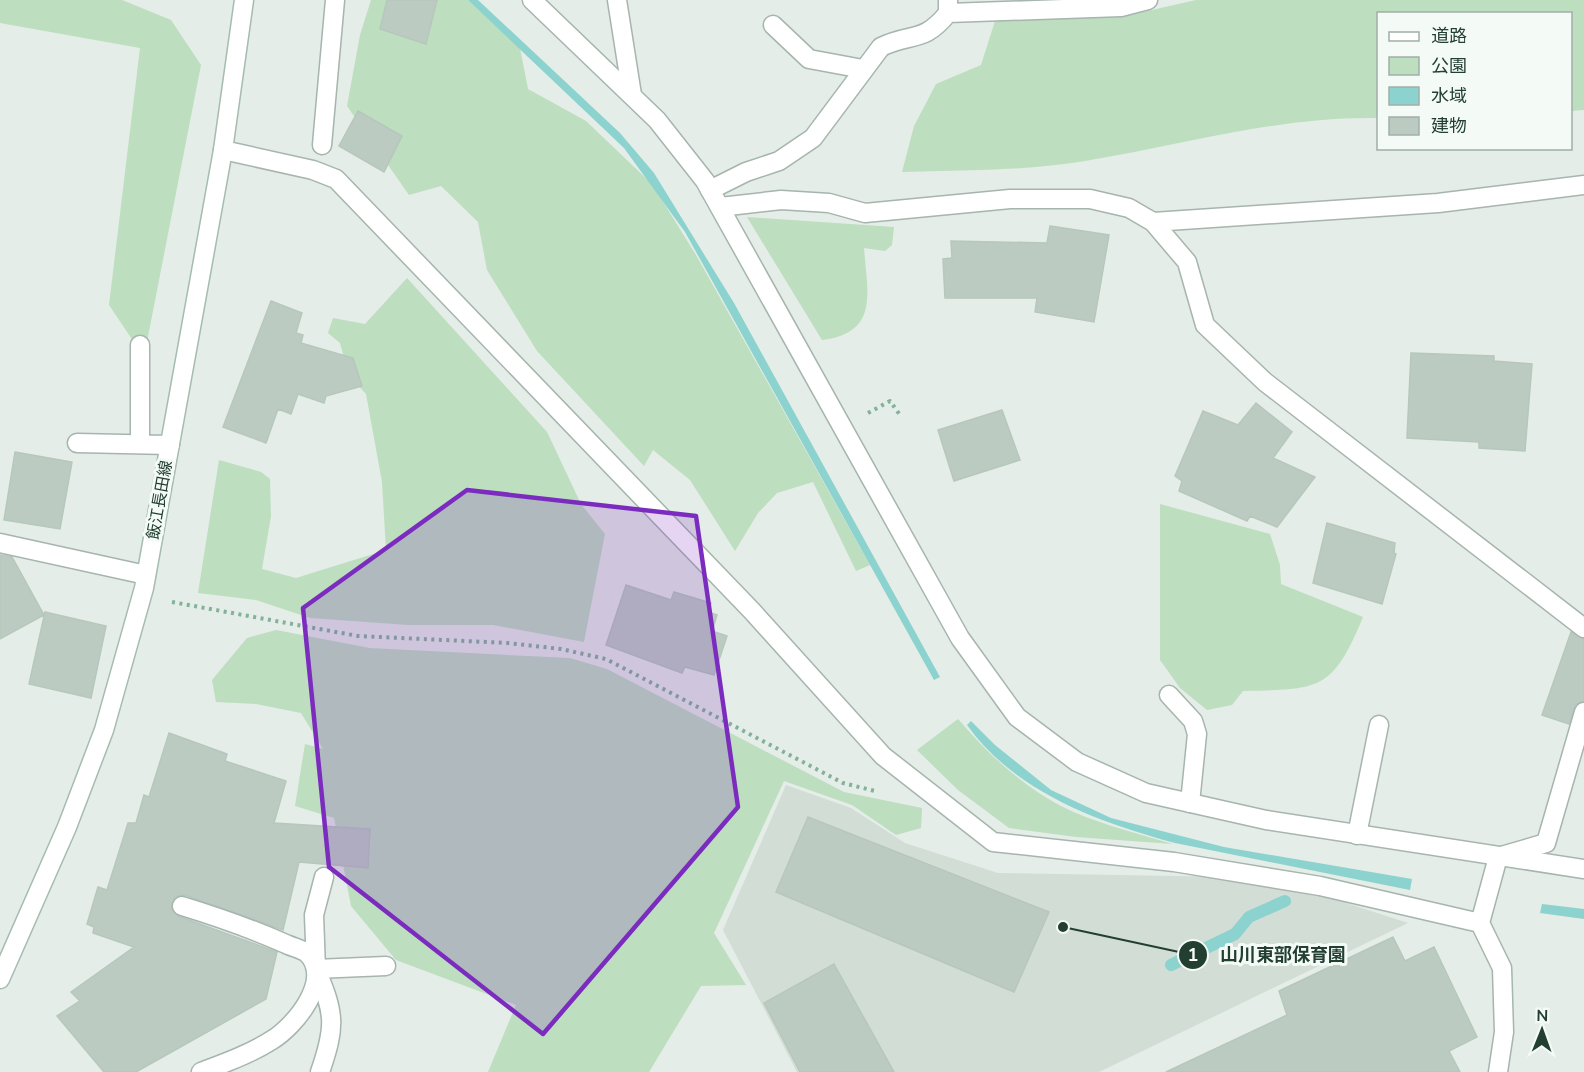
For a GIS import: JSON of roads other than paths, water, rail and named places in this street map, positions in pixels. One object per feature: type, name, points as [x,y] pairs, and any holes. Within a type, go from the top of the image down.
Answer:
[{"type":"street","name":"飯江長田線","points":[[0,979],[68,827],[104,730],[141,597],[223,150],[244,0]]},
{"type":"street","points":[[322,146],[334,0]]},
{"type":"street","points":[[532,0],[657,120],[710,190],[960,638],[1017,717],[1077,762],[1146,793],[1266,820],[1584,869]]},
{"type":"street","points":[[617,0],[632,95]]},
{"type":"street","points":[[710,190],[746,172],[778,161],[813,138],[881,47],[896,40],[919,37],[935,29],[948,7],[1120,7],[1148,0]]},
{"type":"street","points":[[773,25],[809,59],[863,69]]},
{"type":"street","points":[[223,150],[313,170],[336,178],[752,611],[883,756],[993,842],[1174,862],[1320,886],[1480,923]]},
{"type":"street","points":[[1153,222],[1438,203],[1584,185]]},
{"type":"street","points":[[720,207],[781,200],[829,203],[865,213],[1010,199],[1090,199],[1129,208],[1153,222],[1186,262],[1204,325],[1265,382],[1584,628]]},
{"type":"street","points":[[140,345],[140,444]]},
{"type":"street","points":[[77,443],[170,445]]},
{"type":"street","points":[[0,543],[146,575]]},
{"type":"street","points":[[1169,695],[1193,721],[1197,734],[1190,803]]},
{"type":"street","points":[[1498,857],[1546,843],[1584,712]]},
{"type":"street","points":[[1357,835],[1379,725]]},
{"type":"street","points":[[1498,857],[1480,923],[1502,968],[1504,1032],[1498,1072]]},
{"type":"street","points":[[201,1072],[239,1058],[274,1039],[304,1007],[316,987],[314,915],[324,877]]},
{"type":"street","points":[[182,906],[242,924],[306,953],[316,969],[327,996],[333,1031],[320,1072]]},
{"type":"street","points":[[316,969],[386,966]]},
{"type":"water","points":[[468,0],[478,0],[620,133],[654,173],[734,303],[940,677],[934,680],[685,232],[624,148]]},
{"type":"water","points":[[971,721],[995,745],[1051,790],[1111,818],[1224,847],[1412,879],[1410,890],[1175,843],[1088,814],[1060,801],[1009,769],[967,725]]},
{"type":"water","points":[[1542,904],[1584,909],[1584,919],[1540,913]]},
{"type":"waterway","points":[[1171,965],[1235,934],[1249,917],[1285,901]]},
{"type":"place","name":"山川東部保育園","points":[[1063,927]]}]
